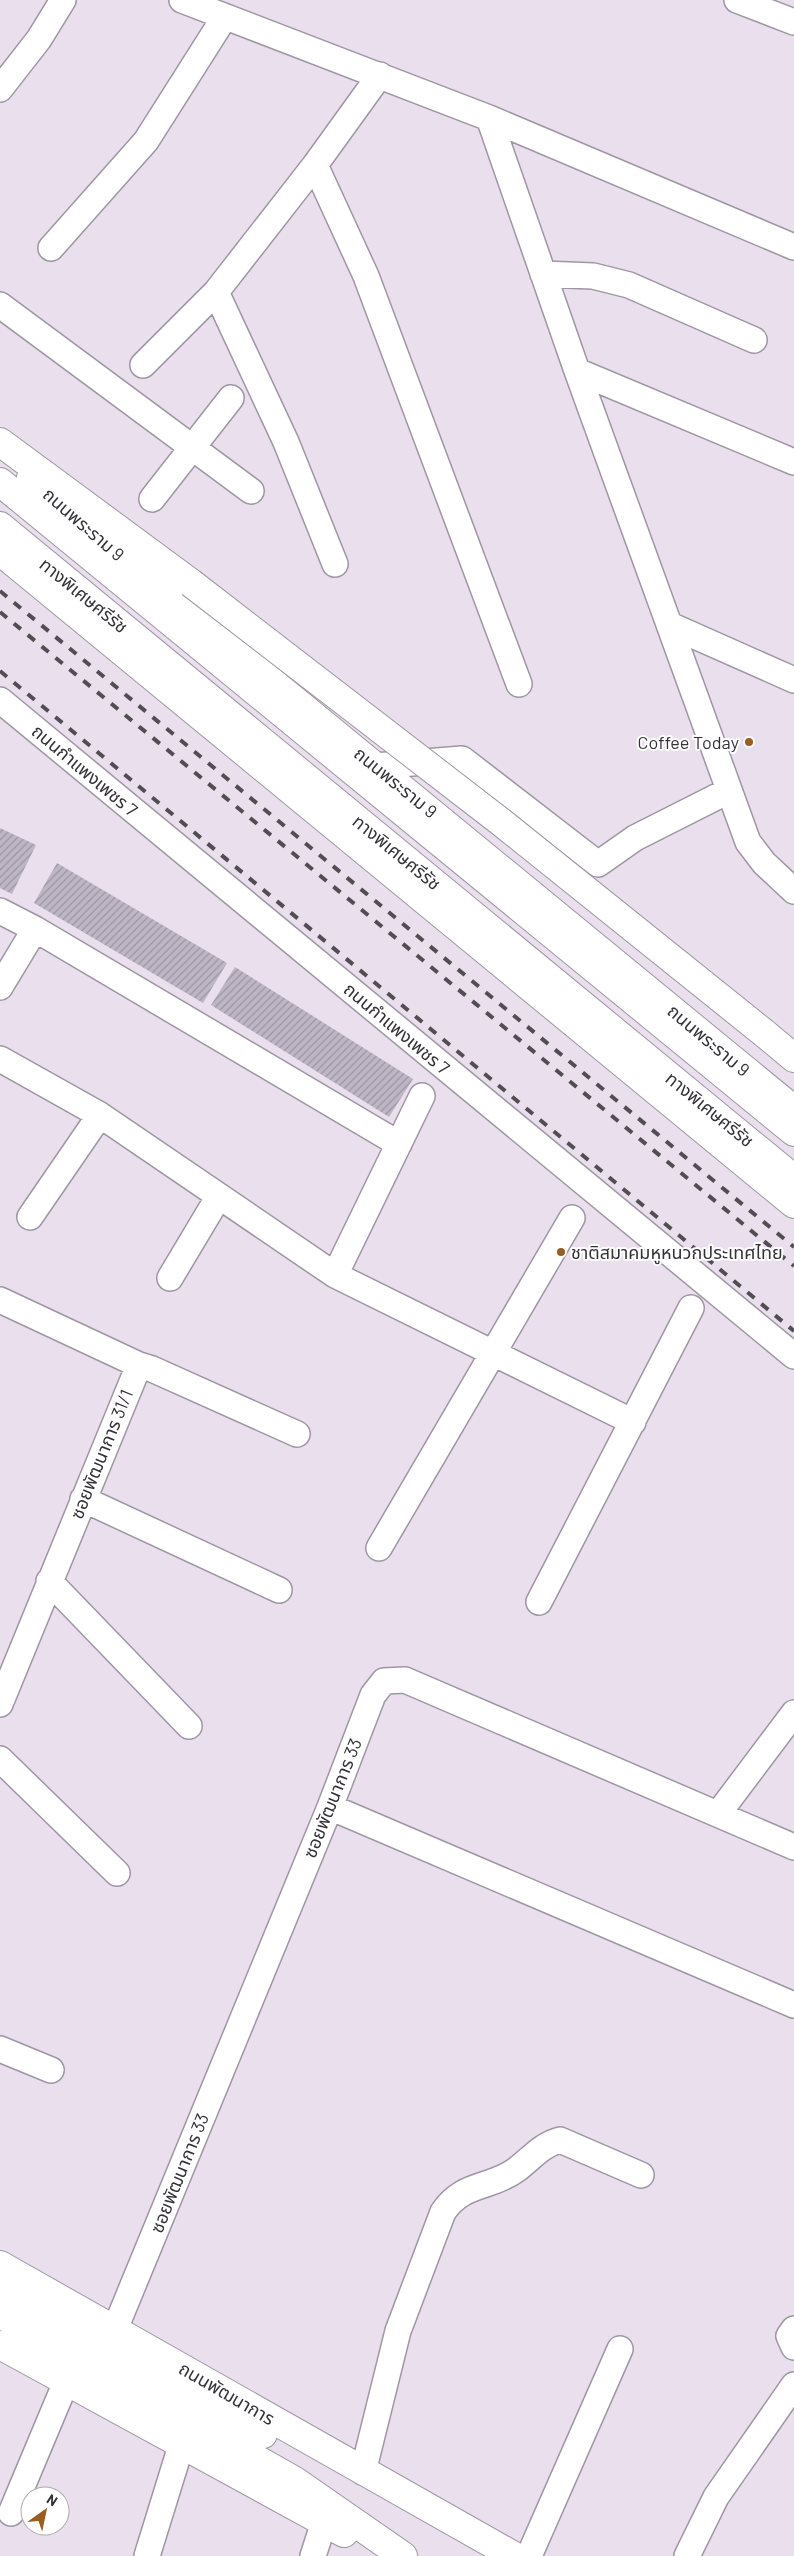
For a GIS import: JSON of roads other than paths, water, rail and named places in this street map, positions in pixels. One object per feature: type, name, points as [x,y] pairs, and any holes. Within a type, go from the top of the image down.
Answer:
[{"type":"main road","points":[[0,442],[207,595],[501,822],[794,1058]]},
{"type":"main road","name":"ถนนพระราม 9","points":[[0,451],[155,586],[794,1110]]},
{"type":"main road","name":"ทางพิเศษศรีรัช","points":[[0,482],[794,1132]]},
{"type":"main road","name":"ทางพิเศษศรีรัช","points":[[0,526],[794,1178]]},
{"type":"main road","points":[[0,551],[386,866],[794,1204]]},
{"type":"main road","name":"ถนนพัฒนาการ","points":[[0,2265],[514,2556]]},
{"type":"main road","name":"ถนนพัฒนาการ","points":[[0,2292],[355,2484],[454,2522]]},
{"type":"main road","points":[[0,2314],[295,2481],[403,2556]]},
{"type":"main road","points":[[0,2345],[181,2446],[388,2556]]},
{"type":"street","points":[[0,89],[39,39],[62,0]]},
{"type":"street","points":[[182,0],[224,18],[380,75],[488,118],[794,247]]},
{"type":"street","points":[[737,0],[794,22]]},
{"type":"street","points":[[51,248],[146,141],[224,18]]},
{"type":"street","points":[[143,366],[216,292],[315,165],[380,75]]},
{"type":"street","points":[[488,118],[576,372],[748,842],[764,863],[794,891]]},
{"type":"street","points":[[315,165],[366,276],[519,684]]},
{"type":"street","points":[[543,274],[593,276],[629,285],[754,340]]},
{"type":"street","points":[[216,292],[286,442],[335,564]]},
{"type":"street","points":[[0,305],[251,491]]},
{"type":"street","points":[[576,372],[794,462]]},
{"type":"street","points":[[152,499],[232,398]]},
{"type":"street","points":[[670,625],[794,680]]},
{"type":"street","name":"ถนนกำแพงเพชร 7","points":[[0,700],[794,1356]]},
{"type":"street","points":[[375,766],[462,759],[598,864],[635,838],[728,791]]},
{"type":"street","points":[[0,911],[35,929],[399,1144]]},
{"type":"street","points":[[0,987],[35,929]]},
{"type":"street","points":[[0,1059],[100,1116],[335,1275],[633,1422]]},
{"type":"street","points":[[335,1275],[422,1096]]},
{"type":"street","points":[[30,1217],[100,1116]]},
{"type":"street","points":[[170,1278],[218,1196]]},
{"type":"street","points":[[379,1548],[572,1218]]},
{"type":"street","points":[[0,1300],[139,1365],[152,1369],[297,1434]]},
{"type":"street","points":[[539,1602],[691,1308]]},
{"type":"street","name":"ซอยพัฒนาการ 31/1","points":[[0,1704],[139,1365]]},
{"type":"street","points":[[83,1499],[279,1590]]},
{"type":"street","points":[[50,1581],[188,1726]]},
{"type":"street","name":"ซอยพัฒนาการ 33","points":[[115,2329],[330,1807],[373,1695],[384,1680],[405,1680],[794,1847]]},
{"type":"street","points":[[718,1814],[794,1713]]},
{"type":"street","points":[[0,1759],[118,1872]]},
{"type":"street","points":[[330,1807],[794,2005]]},
{"type":"street","points":[[0,2049],[51,2070]]},
{"type":"street","points":[[363,2472],[398,2331],[443,2212],[451,2201],[465,2190],[515,2171],[550,2143],[560,2140],[641,2175]]},
{"type":"street","points":[[794,2329],[789,2336],[794,2347]]},
{"type":"street","points":[[529,2556],[620,2349]]},
{"type":"street","points":[[11,2513],[66,2382]]},
{"type":"street","points":[[687,2556],[716,2497],[794,2385]]},
{"type":"street","points":[[146,2556],[181,2446]]},
{"type":"street","points":[[313,2556],[324,2522]]},
{"type":"railway","points":[[0,591],[794,1247]]},
{"type":"railway","points":[[0,612],[794,1266]]},
{"type":"railway","points":[[0,671],[794,1331]]},
{"type":"place","name":"Coffee Today","points":[[749,742]]},
{"type":"place","name":"ชาติสมาคมหูหนวกประเทศไทย","points":[[561,1252]]}]
